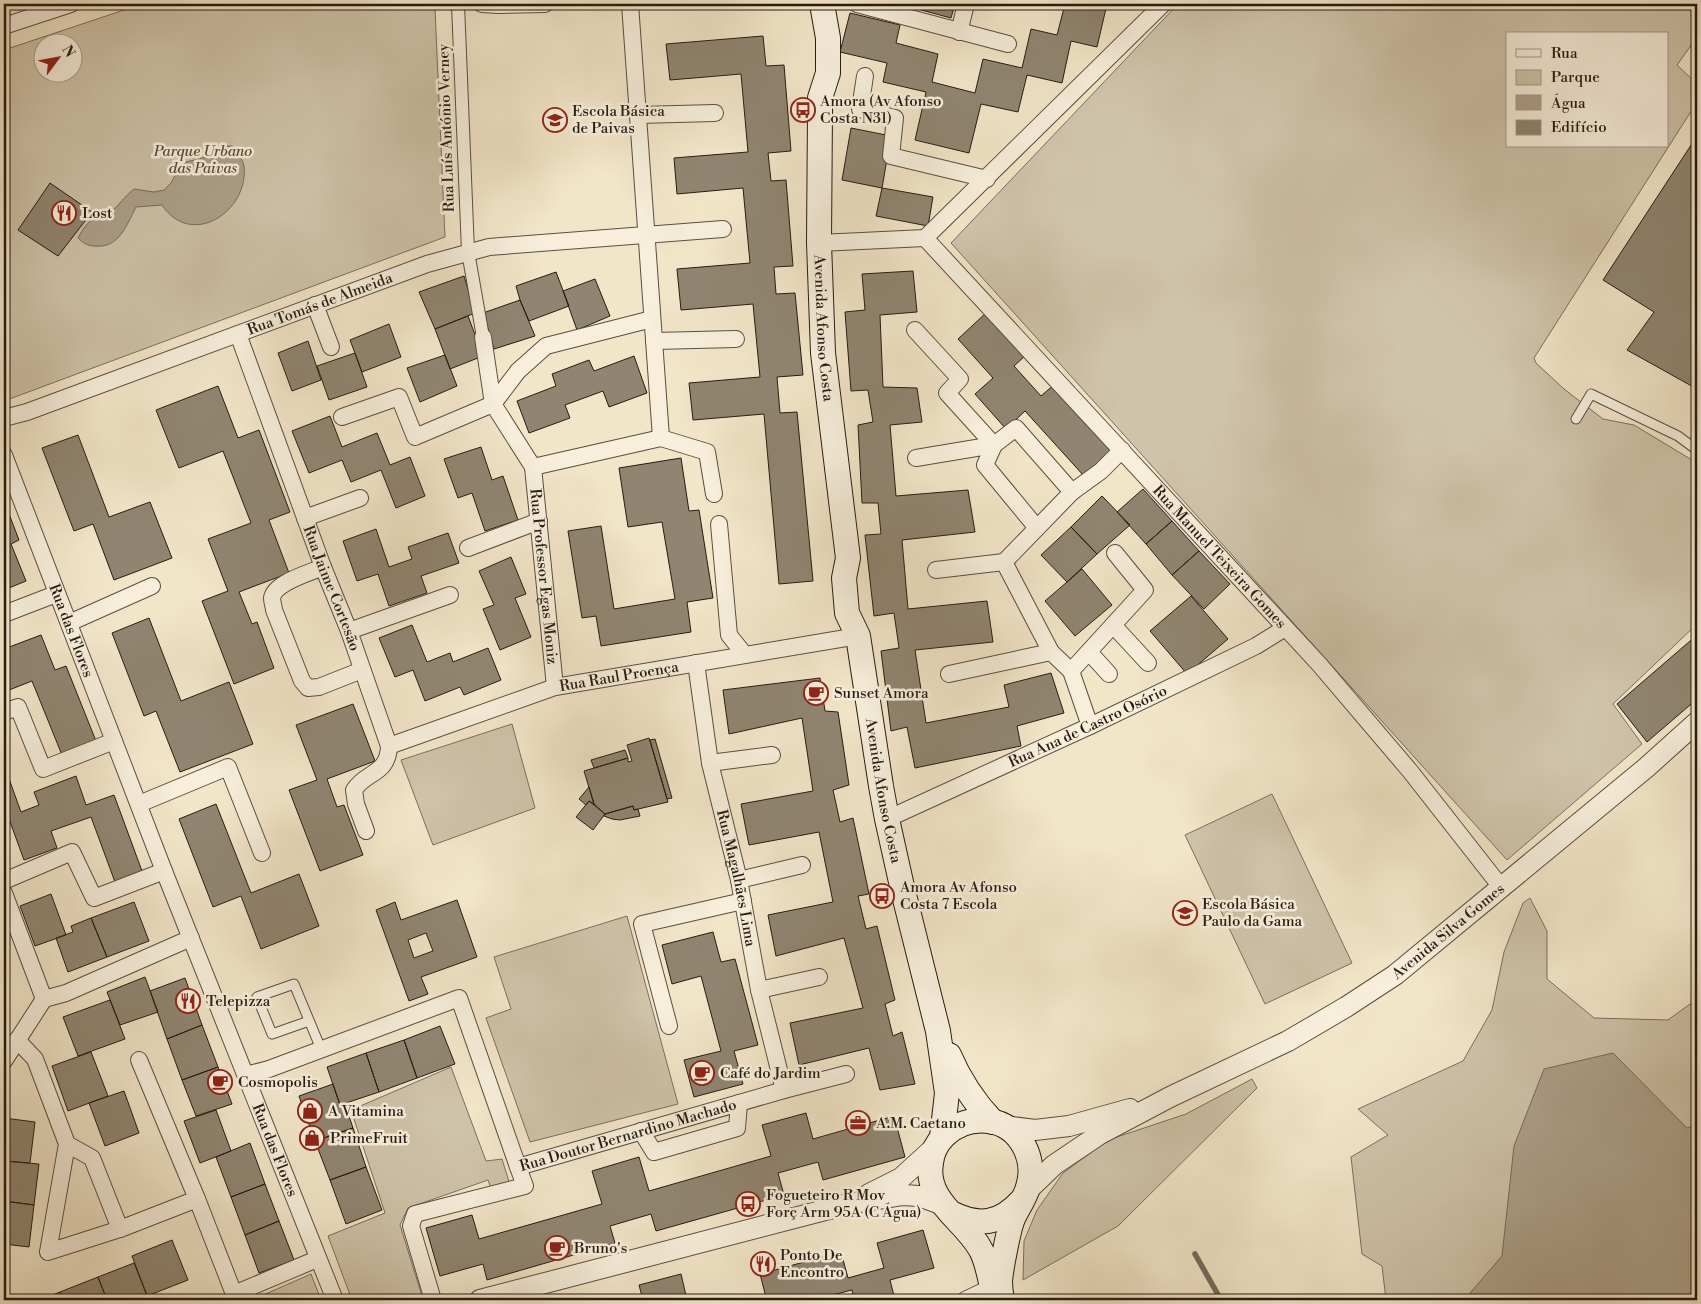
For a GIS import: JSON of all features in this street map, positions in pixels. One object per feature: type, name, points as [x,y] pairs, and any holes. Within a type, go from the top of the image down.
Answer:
[{"type":"main road","name":"Avenida Afonso Costa","points":[[821,4],[812,39],[813,74],[820,98],[819,243],[823,353],[848,558],[844,578],[845,598],[847,613],[858,636],[881,786],[903,891],[938,1031]]},
{"type":"main road","points":[[938,1031],[959,1077],[980,1108],[1019,1138],[1028,1154],[1031,1166],[1031,1178],[1012,1222],[996,1296]]},
{"type":"main road","points":[[938,1031],[947,1093],[939,1142],[930,1166],[932,1187],[947,1209],[970,1234],[982,1253],[996,1296]]},
{"type":"main road","points":[[939,1142],[950,1130],[969,1121],[981,1120],[999,1124]]},
{"type":"main road","points":[[947,1209],[971,1221],[992,1220],[1014,1209],[1025,1195]]},
{"type":"street","points":[[4,26],[71,4]]},
{"type":"street","name":"Rua Luís António Verney","points":[[458,4],[468,252],[484,337]]},
{"type":"street","points":[[482,4],[545,4]]},
{"type":"street","points":[[630,4],[661,438]]},
{"type":"street","points":[[858,4],[1008,44]]},
{"type":"street","points":[[959,32],[966,4]]},
{"type":"street","points":[[819,243],[925,238],[1163,4]]},
{"type":"street","points":[[865,76],[860,109],[895,118],[891,156],[987,179]]},
{"type":"street","points":[[638,115],[715,113]]},
{"type":"street","points":[[646,235],[723,228]]},
{"type":"street","name":"Rua Tomás de Almeida","points":[[4,418],[27,412],[427,264],[468,252],[488,247],[646,235]]},
{"type":"street","name":"Rua Manuel Teixeira Gomes","points":[[925,238],[1318,664],[1410,771],[1501,887]]},
{"type":"street","points":[[315,305],[331,347]]},
{"type":"street","points":[[342,417],[399,397],[415,437],[493,404],[518,371],[546,346],[652,319]]},
{"type":"street","points":[[915,330],[960,379],[947,393],[994,445]]},
{"type":"street","name":"Rua Jaime Cortesão","points":[[238,334],[305,518],[349,631],[389,746]]},
{"type":"street","points":[[484,337],[493,404]]},
{"type":"street","points":[[654,341],[736,339]]},
{"type":"street","name":"Rua Professor Egas Moniz","points":[[493,404],[534,467],[554,687]]},
{"type":"street","points":[[1037,528],[985,465],[994,445],[1016,428],[1072,492]]},
{"type":"street","points":[[534,467],[661,438],[706,452],[714,494]]},
{"type":"street","points":[[916,458],[994,445]]},
{"type":"street","points":[[936,570],[1004,562],[1072,492],[1101,471],[1122,450]]},
{"type":"street","name":"Rua das Flores","points":[[4,455],[164,871],[317,1259],[335,1300]]},
{"type":"street","points":[[305,518],[360,498]]},
{"type":"street","points":[[468,548],[538,521]]},
{"type":"street","points":[[719,524],[729,635],[745,655]]},
{"type":"street","points":[[1071,671],[1145,590],[1115,553]]},
{"type":"street","points":[[1004,562],[1051,652],[1071,671],[1090,726]]},
{"type":"street","points":[[324,567],[288,582],[277,589],[272,599],[274,610],[302,681],[308,688],[319,687],[362,670]]},
{"type":"street","points":[[69,623],[152,586]]},
{"type":"street","points":[[4,614],[56,594]]},
{"type":"street","points":[[349,631],[450,595]]},
{"type":"street","points":[[1113,625],[1148,663]]},
{"type":"street","name":"Rua Ana de Castro Osório","points":[[888,818],[1090,726],[1256,646],[1285,628]]},
{"type":"street","name":"Rua Raul Proença","points":[[389,746],[554,687],[858,636]]},
{"type":"street","points":[[949,674],[1051,652]]},
{"type":"street","points":[[1088,652],[1109,674]]},
{"type":"street","name":"Rua Magalhães Lima","points":[[696,663],[710,763],[739,880],[759,990],[784,1090]]},
{"type":"street","points":[[4,712],[18,707],[43,769],[114,741]]},
{"type":"street","name":"Avenida Silva Gomes","points":[[1170,1097],[1288,1041],[1346,1007],[1395,975],[1648,767],[1697,722]]},
{"type":"street","points":[[366,831],[356,804],[354,790],[359,782],[372,776],[383,767],[389,756],[389,746]]},
{"type":"street","points":[[710,763],[772,754]]},
{"type":"street","points":[[139,804],[228,767],[262,853]]},
{"type":"street","points":[[4,881],[72,852],[94,898],[164,871]]},
{"type":"street","points":[[739,880],[802,865]]},
{"type":"street","points":[[4,893],[44,999]]},
{"type":"street","points":[[669,1026],[642,924],[743,901]]},
{"type":"street","points":[[4,1061],[44,999],[66,993],[191,938]]},
{"type":"street","points":[[759,990],[820,977]]},
{"type":"street","name":"Rua Doutor Bernardino Machado","points":[[246,1075],[269,1069],[459,998],[518,1167],[784,1090],[846,1074]]},
{"type":"street","points":[[17,1040],[35,1059],[66,1144],[48,1252],[120,1230],[197,1199]]},
{"type":"street","points":[[139,1060],[234,1294],[317,1259]]},
{"type":"street","points":[[999,1124],[1034,1130],[1069,1126],[1170,1097]]},
{"type":"street","points":[[1025,1195],[1054,1165],[1100,1134],[1170,1097]]},
{"type":"street","points":[[641,1131],[654,1152],[663,1150],[737,1128],[739,1103]]},
{"type":"street","points":[[848,1204],[901,1178],[939,1142]]},
{"type":"street","points":[[66,1144],[92,1158],[120,1230]]},
{"type":"street","points":[[433,1300],[411,1226],[415,1214],[525,1186],[518,1167]]},
{"type":"street","points":[[480,1300],[503,1297],[848,1204],[903,1195],[919,1196],[947,1209]]},
{"type":"street","points":[[966,1300],[996,1296]]},
{"type":"lane","points":[[1576,419],[1591,394],[1678,436],[1697,450]]},
{"type":"lane","points":[[309,1021],[272,1034],[257,997],[294,984],[321,1049]]},
{"type":"green space","name":"Parque Urbano das Paivas","points":[[142,4],[429,4],[435,9],[445,237],[4,401],[4,50],[32,41],[32,82],[82,82],[82,32],[58,32]]},
{"type":"green space","points":[[1178,4],[1697,4],[1697,37],[1677,65],[1697,84],[1697,102],[1668,148],[1668,32],[1506,32],[1506,148],[1668,148],[1534,358],[1536,363],[1564,389],[1603,419],[1634,425],[1697,463],[1697,624],[1613,704],[1642,744],[1507,860],[951,243]]},
{"type":"green space","points":[[512,724],[535,808],[433,845],[401,760]]},
{"type":"green space","points":[[1272,794],[1352,963],[1265,1004],[1185,835]]},
{"type":"green space","points":[[1530,898],[1547,931],[1547,979],[1594,1018],[1668,1020],[1697,999],[1697,1300],[1386,1300],[1382,1266],[1362,1254],[1351,1157],[1388,1135],[1358,1109],[1463,1061],[1492,1010],[1504,952],[1523,903]]},
{"type":"green space","points":[[627,916],[678,1104],[530,1142],[486,1018],[511,1009],[494,957]]},
{"type":"green space","points":[[451,1067],[486,1161],[502,1159],[510,1185],[492,1191],[488,1180],[408,1208],[400,1225],[422,1296],[411,1300],[352,1300],[328,1236],[385,1213],[351,1110]]},
{"type":"green space","points":[[1252,1079],[1257,1088],[1118,1226],[1023,1280],[1024,1241],[1037,1210],[1063,1173],[1108,1140],[1186,1114]]},
{"type":"green space","points":[[311,1274],[321,1300],[252,1300]]},
{"type":"water","points":[[225,146],[232,146],[242,161],[244,166],[243,183],[237,198],[228,210],[216,219],[202,224],[188,224],[174,218],[162,205],[136,207],[121,234],[110,244],[95,246],[84,243],[78,238],[90,221],[111,212],[134,189],[154,192],[164,190],[186,162],[211,156]]},
{"type":"water","points":[[1613,1053],[1687,1128],[1697,1125],[1697,1300],[1464,1300],[1502,1256],[1514,1146],[1544,1069]]},
{"type":"building","points":[[899,4],[955,4],[951,18]]},
{"type":"building","points":[[1065,4],[1107,4],[1097,47],[1071,41],[1062,83],[1027,75],[1018,112],[981,104],[969,153],[915,140],[926,92],[883,82],[887,63],[840,52],[850,13],[900,25],[896,43],[938,54],[932,82],[975,93],[983,59],[1022,68],[1031,29],[1057,35]]},
{"type":"building","points":[[763,36],[766,66],[784,65],[791,151],[768,153],[771,181],[786,180],[793,266],[774,267],[776,294],[795,293],[803,375],[777,377],[780,413],[797,412],[813,581],[779,584],[764,414],[693,420],[689,383],[760,377],[753,304],[681,310],[677,269],[750,263],[743,188],[677,194],[674,158],[748,152],[741,74],[670,80],[666,44]]},
{"type":"building","points":[[851,128],[891,136],[882,188],[842,180]]},
{"type":"building","points":[[1697,136],[1697,389],[1627,350],[1654,312],[1603,280]]},
{"type":"building","points":[[50,183],[92,212],[58,256],[18,230]]},
{"type":"building","points":[[882,188],[933,197],[928,226],[876,216]]},
{"type":"building","points":[[913,271],[917,312],[880,315],[883,387],[917,388],[922,422],[890,425],[896,496],[968,490],[975,532],[902,540],[908,609],[987,601],[993,642],[915,650],[926,723],[1009,707],[1004,685],[1051,673],[1064,713],[1017,726],[1021,746],[915,768],[907,727],[891,731],[881,651],[899,648],[894,613],[874,616],[865,535],[881,534],[878,503],[862,503],[858,425],[873,422],[868,390],[851,391],[845,312],[865,310],[862,274]]},
{"type":"building","points":[[556,272],[569,306],[529,321],[516,286]]},
{"type":"building","points":[[464,276],[475,313],[435,329],[419,292]]},
{"type":"building","points":[[595,279],[610,316],[577,330],[563,291]]},
{"type":"building","points":[[520,300],[535,336],[494,349],[483,313]]},
{"type":"building","points":[[987,312],[1026,355],[1014,366],[1041,396],[1056,383],[1114,448],[1084,476],[1025,411],[1006,429],[975,394],[993,378],[958,339]]},
{"type":"building","points":[[468,316],[483,356],[450,369],[435,329]]},
{"type":"building","points":[[389,324],[401,357],[362,372],[350,340]]},
{"type":"building","points":[[308,341],[321,380],[292,391],[278,353]]},
{"type":"building","points":[[355,353],[367,387],[329,400],[317,366]]},
{"type":"building","points":[[445,355],[457,386],[420,402],[407,368]]},
{"type":"building","points":[[634,356],[647,393],[609,407],[603,391],[565,405],[570,418],[529,433],[517,401],[556,386],[552,374],[589,360],[594,371]]},
{"type":"building","points":[[218,386],[238,438],[259,430],[290,512],[269,520],[289,573],[239,592],[252,624],[257,622],[274,668],[234,684],[202,601],[228,591],[208,539],[251,523],[223,451],[179,468],[156,410]]},
{"type":"building","points":[[330,416],[342,447],[377,433],[390,465],[410,457],[425,496],[396,508],[381,470],[351,482],[342,460],[309,473],[292,431]]},
{"type":"building","points":[[78,435],[109,517],[150,502],[172,558],[114,580],[93,524],[74,531],[42,448]]},
{"type":"building","points":[[481,447],[492,480],[503,476],[518,520],[485,531],[472,493],[458,498],[444,459]]},
{"type":"building","points":[[681,458],[689,511],[699,510],[713,598],[687,602],[691,632],[601,646],[596,616],[582,618],[568,531],[601,526],[614,609],[675,599],[662,522],[628,527],[619,468]]},
{"type":"building","points":[[1143,489],[1172,521],[1146,544],[1117,512]]},
{"type":"building","points":[[1102,496],[1130,525],[1097,554],[1071,527]]},
{"type":"building","points":[[4,501],[19,540],[11,544],[26,581],[4,590]]},
{"type":"building","points":[[1172,521],[1199,551],[1172,575],[1146,544]]},
{"type":"building","points":[[1071,527],[1097,554],[1067,582],[1041,555]]},
{"type":"building","points":[[376,529],[389,567],[412,559],[408,547],[448,533],[459,563],[421,576],[427,593],[389,606],[378,574],[357,581],[343,541]]},
{"type":"building","points":[[1199,551],[1230,584],[1204,609],[1172,575]]},
{"type":"building","points":[[511,557],[526,594],[515,598],[531,637],[500,650],[483,609],[494,605],[479,571]]},
{"type":"building","points":[[1082,569],[1112,605],[1075,636],[1045,601]]},
{"type":"building","points":[[1191,596],[1228,639],[1187,674],[1150,631]]},
{"type":"building","points":[[149,618],[181,701],[229,682],[253,744],[180,772],[156,711],[144,716],[112,633]]},
{"type":"building","points":[[412,625],[427,662],[450,653],[453,662],[488,648],[501,680],[464,695],[460,687],[425,701],[413,670],[395,677],[379,638]]},
{"type":"building","points":[[41,635],[55,670],[66,666],[96,741],[62,755],[32,681],[4,692],[4,649]]},
{"type":"building","points":[[1697,635],[1697,699],[1647,742],[1617,704]]},
{"type":"building","points":[[820,678],[825,711],[838,712],[849,785],[833,790],[840,822],[853,818],[869,894],[858,896],[866,929],[877,926],[895,1000],[885,1004],[893,1036],[902,1032],[915,1084],[880,1090],[869,1048],[799,1065],[790,1023],[863,1008],[844,938],[776,956],[768,915],[833,902],[819,832],[749,845],[741,804],[813,791],[802,718],[729,734],[723,690]]},
{"type":"building","points":[[353,704],[375,761],[327,779],[337,807],[344,805],[363,855],[320,871],[289,790],[317,780],[296,725]]},
{"type":"building","points":[[649,738],[668,802],[634,810],[633,806],[605,814],[594,804],[584,771],[628,758],[628,762],[632,761],[627,745]]},
{"type":"building","points":[[655,739],[672,798],[667,799],[650,740]]},
{"type":"building","points":[[625,750],[628,758],[594,768],[591,760]]},
{"type":"building","points":[[4,765],[21,812],[39,805],[34,792],[76,776],[86,805],[114,795],[142,871],[115,882],[91,817],[51,831],[57,848],[24,860],[9,819],[4,821]]},
{"type":"building","points":[[589,787],[594,804],[589,801],[586,805],[579,799]]},
{"type":"building","points":[[589,801],[605,814],[593,830],[576,817]]},
{"type":"building","points":[[216,804],[251,893],[299,874],[319,926],[261,949],[241,896],[213,907],[179,819]]},
{"type":"building","points":[[633,806],[634,810],[638,809],[640,816],[620,820],[604,816],[605,814]]},
{"type":"building","points":[[51,894],[66,935],[35,946],[20,906]]},
{"type":"building","points":[[457,900],[477,957],[421,977],[428,994],[409,1001],[376,910],[395,902],[401,920]],"holes":[[[426,933],[433,951],[414,958],[408,940]]]},
{"type":"building","points":[[134,902],[149,941],[107,957],[91,918]]},
{"type":"building","points":[[91,918],[107,957],[68,972],[56,938],[73,932],[71,926]]},
{"type":"building","points":[[713,932],[721,962],[735,959],[758,1045],[734,1051],[743,1084],[694,1097],[684,1060],[721,1051],[701,976],[672,984],[662,945]]},
{"type":"building","points":[[145,977],[158,1012],[120,1025],[107,992]]},
{"type":"building","points":[[185,978],[202,1025],[167,1039],[150,991]]},
{"type":"building","points":[[110,1000],[125,1039],[78,1056],[63,1017]]},
{"type":"building","points":[[202,1025],[218,1067],[182,1080],[167,1039]]},
{"type":"building","points":[[440,1026],[455,1064],[417,1078],[404,1040]]},
{"type":"building","points":[[404,1040],[417,1078],[379,1092],[366,1053]]},
{"type":"building","points":[[91,1052],[108,1096],[68,1111],[52,1066]]},
{"type":"building","points":[[366,1053],[379,1092],[340,1105],[327,1067]]},
{"type":"building","points":[[218,1067],[232,1104],[196,1116],[182,1080]]},
{"type":"building","points":[[333,1084],[340,1105],[345,1104],[353,1128],[315,1141],[299,1096]]},
{"type":"building","points":[[124,1091],[139,1133],[105,1146],[89,1103]]},
{"type":"building","points":[[216,1110],[231,1151],[200,1163],[184,1121]]},
{"type":"building","points":[[806,1113],[813,1139],[894,1116],[905,1157],[823,1180],[818,1162],[778,1173],[784,1195],[656,1231],[651,1214],[610,1226],[615,1243],[487,1280],[483,1264],[440,1276],[426,1228],[472,1215],[479,1239],[602,1204],[592,1171],[639,1157],[649,1191],[771,1156],[762,1125]]},
{"type":"building","points":[[4,1118],[35,1122],[30,1163],[4,1161]]},
{"type":"building","points":[[353,1128],[366,1167],[330,1180],[315,1141]]},
{"type":"building","points":[[250,1143],[265,1184],[231,1197],[216,1157]]},
{"type":"building","points":[[4,1161],[39,1164],[34,1205],[4,1201]]},
{"type":"building","points":[[366,1167],[382,1210],[346,1224],[330,1180]]},
{"type":"building","points":[[265,1184],[279,1221],[245,1235],[231,1197]]},
{"type":"building","points":[[4,1201],[34,1205],[29,1247],[4,1244]]},
{"type":"building","points":[[279,1221],[294,1260],[259,1273],[245,1235]]},
{"type":"building","points":[[923,1230],[934,1268],[890,1280],[895,1300],[854,1300],[852,1290],[813,1300],[753,1300],[766,1297],[760,1274],[841,1252],[848,1278],[884,1268],[877,1243]]},
{"type":"building","points":[[172,1240],[188,1280],[147,1296],[132,1256]]},
{"type":"building","points":[[134,1263],[149,1300],[107,1300],[98,1277]]},
{"type":"building","points":[[681,1274],[687,1300],[643,1300],[639,1285]]},
{"type":"building","points":[[98,1277],[107,1300],[63,1300],[60,1292]]},
{"type":"building","points":[[60,1292],[63,1300],[39,1300]]},
{"type":"waterway","points":[[1195,1254],[1221,1300]]},
{"type":"place","name":"Amora (Av Afonso Costa N31)","points":[[803,110]]},
{"type":"place","name":"Escola Básica de Paivas","points":[[555,120]]},
{"type":"place","name":"Lost","points":[[64,213]]},
{"type":"place","name":"Sunset Amora","points":[[816,693]]},
{"type":"place","name":"Amora Av Afonso Costa 7 Escola","points":[[882,896]]},
{"type":"place","name":"Escola Básica Paulo da Gama","points":[[1185,913]]},
{"type":"place","name":"Telepizza","points":[[188,1001]]},
{"type":"place","name":"Café do Jardim","points":[[702,1073]]},
{"type":"place","name":"Cosmopolis","points":[[220,1082]]},
{"type":"place","name":"A Vitamina","points":[[310,1111]]},
{"type":"place","name":"A.M. Caetano","points":[[858,1123]]},
{"type":"place","name":"PrimeFruit","points":[[312,1138]]},
{"type":"place","name":"Fogueteiro R Mov Forç Arm 95A (C Água)","points":[[748,1204]]},
{"type":"place","name":"Bruno's","points":[[557,1248]]},
{"type":"place","name":"Ponto De Encontro","points":[[763,1264]]}]
